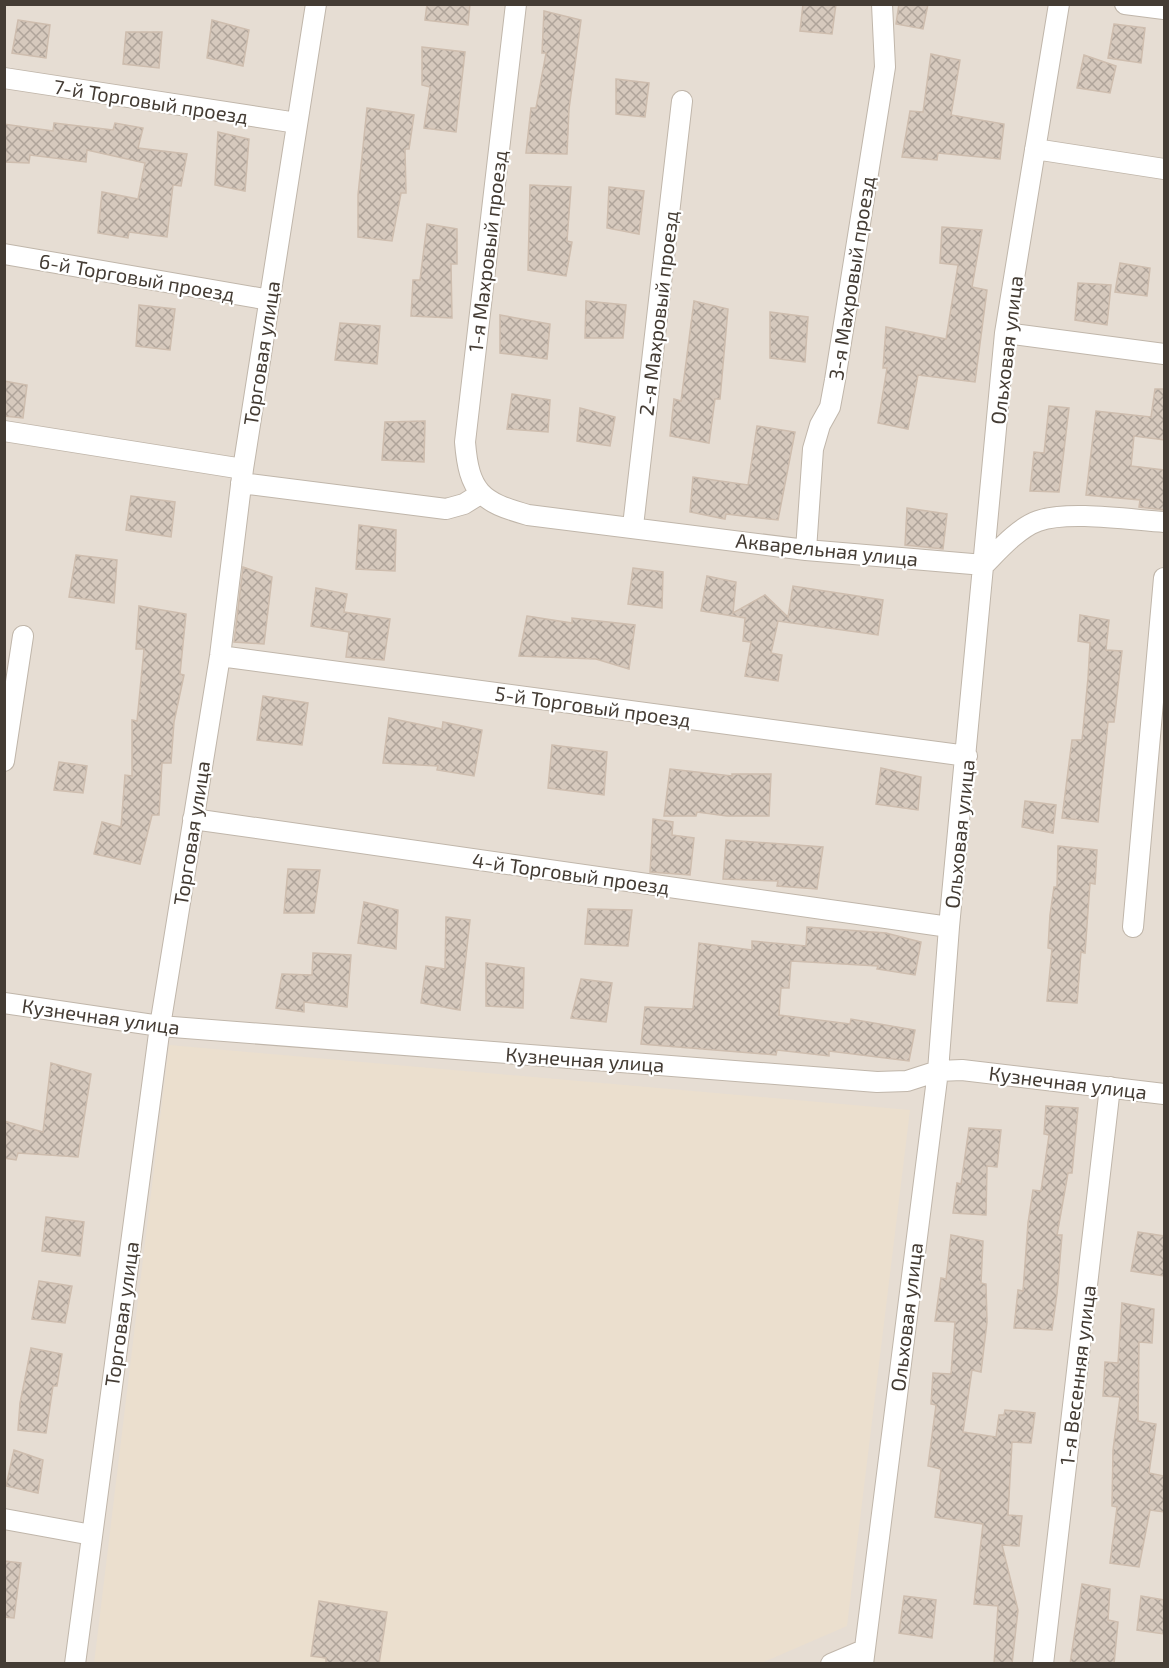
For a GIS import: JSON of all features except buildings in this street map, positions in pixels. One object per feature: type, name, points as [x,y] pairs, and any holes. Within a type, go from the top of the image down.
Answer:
[{"type":"street","name":"Торговая улица","points":[[75,1664],[160,1026],[220,656],[242,476],[316,4]]},
{"type":"street","name":"1-я Махровый проезд","points":[[480,494],[467,473],[465,442],[516,4]]},
{"type":"street","name":"3-я Махровый проезд","points":[[806,550],[813,449],[820,425],[830,407],[885,67],[882,4]]},
{"type":"street","name":"Ольховая улица","points":[[863,1657],[938,1071],[949,927],[967,756],[1005,333],[1059,4]]},
{"type":"street","points":[[1125,4],[1164,9]]},
{"type":"street","name":"7-й Торговый проезд","points":[[4,78],[297,123]]},
{"type":"street","name":"2-я Махровый проезд","points":[[633,526],[682,101]]},
{"type":"street","points":[[1035,149],[1164,169]]},
{"type":"street","name":"6-й Торговый проезд","points":[[4,254],[270,300]]},
{"type":"street","points":[[1005,333],[1164,354]]},
{"type":"street","points":[[4,431],[242,476],[446,509],[464,504],[480,494]]},
{"type":"street","name":"Акварельная улица","points":[[480,494],[504,508],[528,515],[633,526],[806,550],[984,565]]},
{"type":"street","points":[[984,565],[1012,538],[1038,521],[1082,516],[1164,522]]},
{"type":"street","points":[[1133,927],[1164,578]]},
{"type":"street","points":[[4,761],[23,636]]},
{"type":"street","name":"5-й Торговый проезд","points":[[220,656],[967,756]]},
{"type":"street","name":"4-й Торговый проезд","points":[[193,819],[949,927]]},
{"type":"street","name":"Кузнечная улица","points":[[4,1003],[160,1026],[877,1082],[908,1081],[938,1071],[963,1070],[1164,1094]]},
{"type":"street","name":"1-я Весенняя улица","points":[[1043,1664],[1110,1087]]},
{"type":"street","points":[[4,1519],[92,1535]]},
{"type":"street","points":[[831,1664],[863,1657]]},
{"type":"shaded area","points":[[5,5],[1164,5],[1164,1663],[5,1663]]},
{"type":"shaded area","points":[[169,1045],[910,1110],[847,1626],[759,1664],[94,1664]]}]
